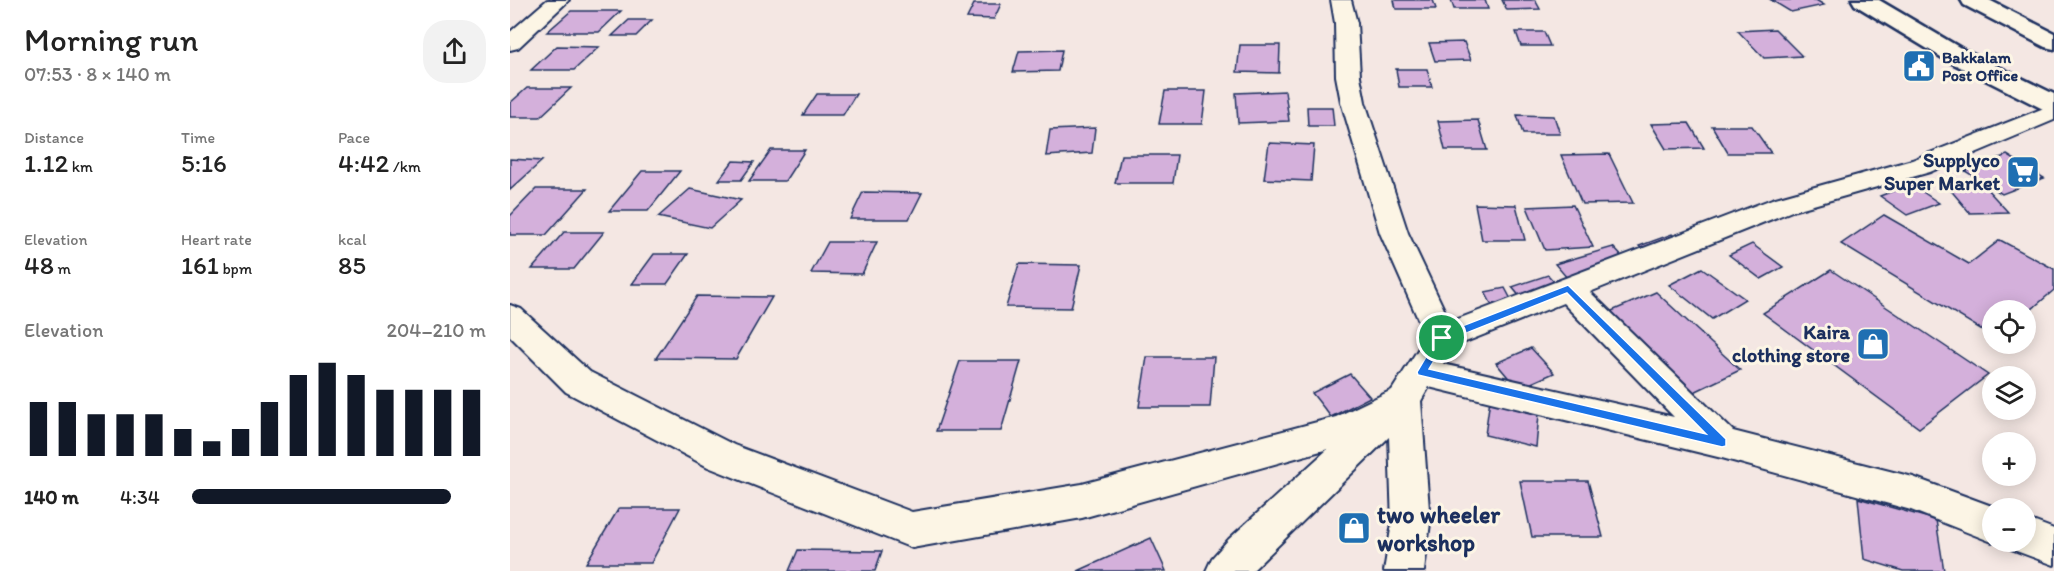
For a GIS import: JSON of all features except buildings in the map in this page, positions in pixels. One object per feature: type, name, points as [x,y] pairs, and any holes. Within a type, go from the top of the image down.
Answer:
[{"type":"highway","points":[[1863,0],[1955,55],[2054,104]]},
{"type":"highway","points":[[1972,0],[2054,42]]},
{"type":"street","points":[[510,43],[559,0]]},
{"type":"street","points":[[1341,0],[1346,23],[1348,76],[1353,102],[1394,233],[1442,338]]},
{"type":"street","points":[[1226,571],[1413,386],[1442,338],[1782,205],[1921,166],[2054,111]]},
{"type":"street","points":[[1568,289],[1722,442]]},
{"type":"street","points":[[510,317],[578,382],[721,456],[912,530],[1082,501],[1343,429],[1413,386],[1722,442],[1913,494],[1982,520]]},
{"type":"street","points":[[1404,571],[1411,523],[1413,386]]},
{"type":"street","points":[[2036,541],[2054,548]]},
{"type":"place","name":"Bakkalam Post Office","points":[[1919,66]]},
{"type":"place","name":"Supplyco Super Market","points":[[2023,172]]},
{"type":"place","name":"Kaira clothing store","points":[[1873,344]]},
{"type":"place","name":"two wheeler workshop","points":[[1354,528]]},
{"type":"route","points":[[1568,289],[1722,442],[1422,372],[1442,338],[1568,289]]}]
